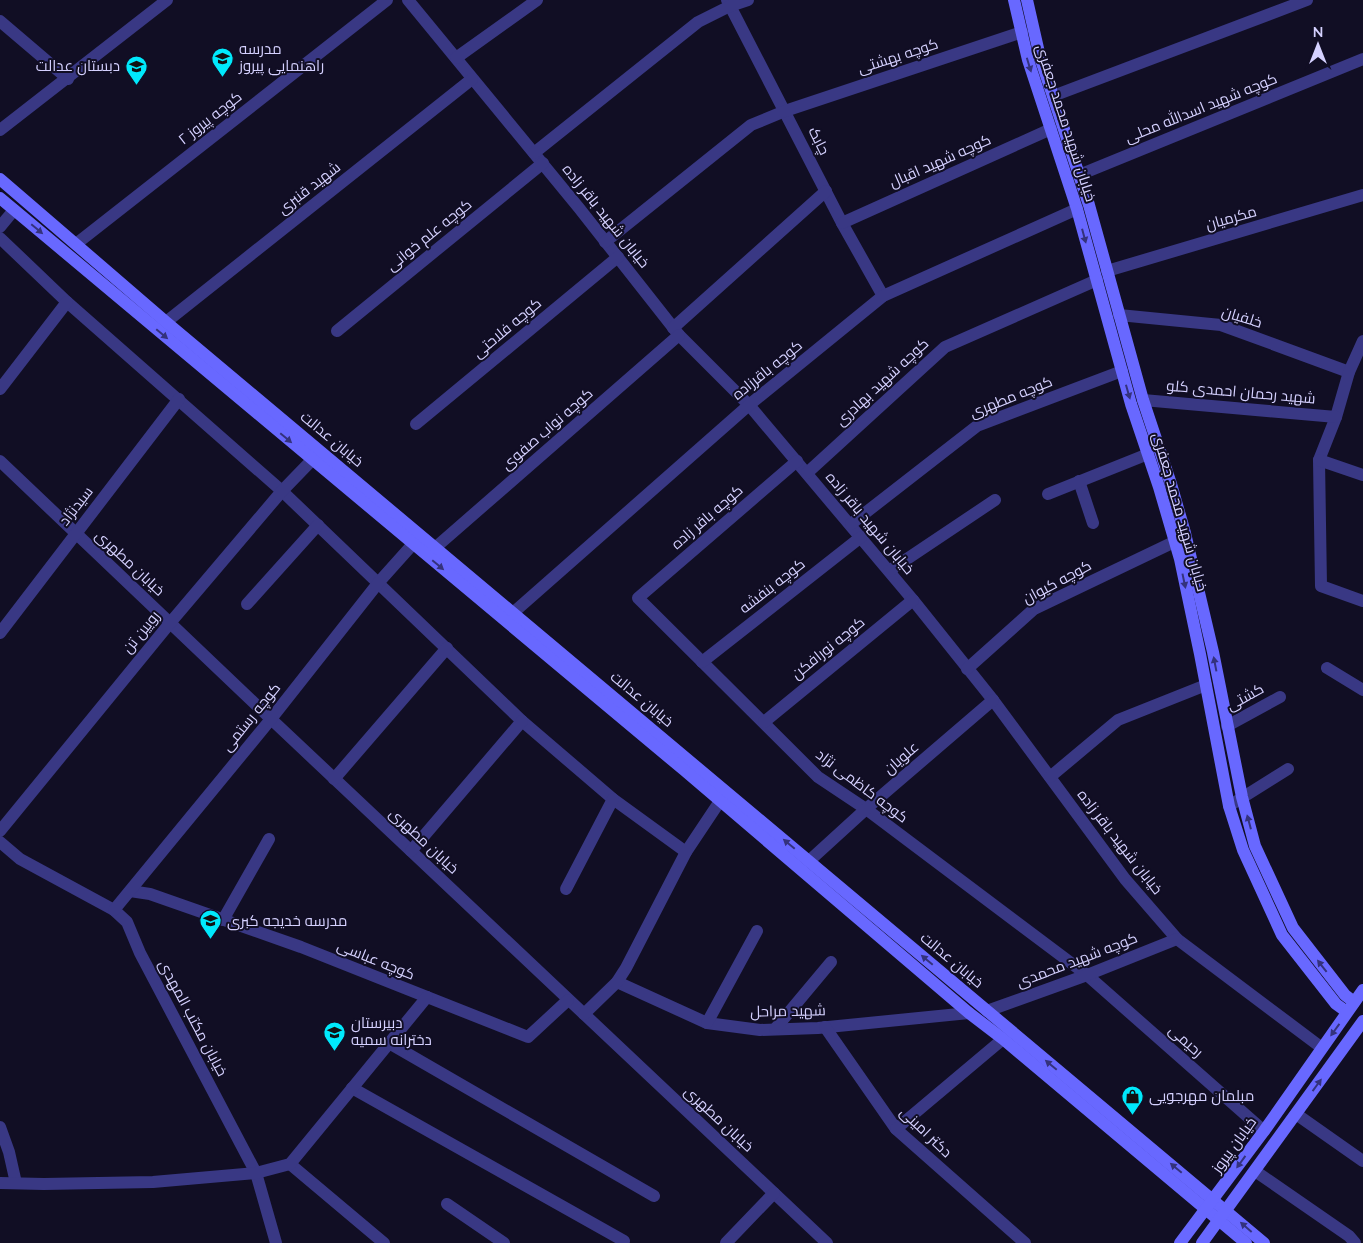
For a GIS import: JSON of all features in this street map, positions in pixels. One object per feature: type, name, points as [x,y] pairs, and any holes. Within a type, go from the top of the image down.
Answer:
[{"type":"main road","name":"خیابان شهید محمد جعفری","points":[[1014,0],[1028,60],[1077,209],[1122,371],[1180,558],[1229,806],[1243,850],[1282,935],[1336,1004],[1351,1007]]},
{"type":"main road","name":"خیابان شهید محمد جعفری","points":[[1028,0],[1040,57],[1079,175],[1143,400],[1186,533],[1213,652],[1242,797],[1255,846],[1293,928],[1345,994],[1351,1007]]},
{"type":"main road","name":"خیابان عدالت","points":[[0,179],[166,322],[514,612],[987,1011],[1224,1216],[1264,1243]]},
{"type":"main road","name":"خیابان عدالت","points":[[0,198],[720,801],[968,1012],[1210,1204]]},
{"type":"main road","name":"خیابان پیروز","points":[[1180,1243],[1264,1131],[1363,990]]},
{"type":"main road","points":[[1202,1243],[1224,1216],[1296,1114],[1361,1029]]},
{"type":"main road","name":"خیابان عدالت","points":[[1224,1216],[1246,1243]]},
{"type":"street","points":[[0,130],[68,79],[167,0]]},
{"type":"street","name":"کوچه پیروز ۲","points":[[76,244],[387,0]]},
{"type":"street","name":"خیابان شهید باقر زاده","points":[[408,0],[543,163],[676,331],[749,404],[862,537],[993,700],[1125,879],[1177,939],[1322,1048]]},
{"type":"street","points":[[456,58],[537,0]]},
{"type":"street","points":[[534,153],[698,22],[729,3],[748,0]]},
{"type":"street","points":[[1053,96],[1307,0]]},
{"type":"street","name":"چابک","points":[[729,3],[842,223],[883,296]]},
{"type":"street","points":[[0,21],[68,79]]},
{"type":"street","name":"کوچه بهشتی","points":[[605,242],[751,126],[785,111],[1022,32]]},
{"type":"street","name":"کوچه شهید اسدالله محلی","points":[[1079,175],[1363,59]]},
{"type":"street","name":"شهید قنبری","points":[[166,322],[472,79]]},
{"type":"street","name":"کوچه شهید اقبال","points":[[842,223],[1051,129]]},
{"type":"street","name":"کوچه علم خوانی","points":[[337,331],[543,163]]},
{"type":"street","name":"کوچه نواب صفوی","points":[[436,547],[676,331],[826,191]]},
{"type":"street","name":"مکرمیان","points":[[1107,271],[1363,196]]},
{"type":"street","name":"کوچه باقرزاده","points":[[514,612],[749,404],[883,296],[1077,209]]},
{"type":"street","points":[[0,228],[14,210]]},
{"type":"street","points":[[0,238],[67,302],[282,491],[522,721],[613,799],[686,852]]},
{"type":"street","name":"کوچه فلاحتی","points":[[416,424],[618,257]]},
{"type":"street","name":"کوچه شهید بهادری","points":[[807,473],[945,347],[1097,280]]},
{"type":"street","points":[[0,389],[67,302]]},
{"type":"street","name":"خلفیان","points":[[1119,315],[1221,325],[1349,372]]},
{"type":"street","points":[[1363,341],[1349,372],[1336,416],[1319,460],[1321,586],[1363,602]]},
{"type":"street","name":"کوچه مطهری","points":[[851,524],[977,426],[1122,371]]},
{"type":"street","name":"سیدنژاد","points":[[0,633],[179,399]]},
{"type":"street","name":"شهید رحمان احمدی کلو","points":[[1143,400],[1336,416]]},
{"type":"street","points":[[1048,494],[1148,454]]},
{"type":"street","name":"رویین تن","points":[[0,830],[170,622],[282,491],[312,460]]},
{"type":"street","points":[[1319,460],[1363,475]]},
{"type":"street","name":"کوچه باقر زاده","points":[[638,598],[797,461]]},
{"type":"street","name":"خیابان مطهری","points":[[0,462],[827,1243]]},
{"type":"street","points":[[1079,481],[1093,522]]},
{"type":"street","points":[[889,571],[995,500]]},
{"type":"street","points":[[247,604],[318,525]]},
{"type":"street","name":"کوچه بنفشه","points":[[702,662],[862,537]]},
{"type":"street","name":"کوچه کیوان","points":[[967,669],[1034,609],[1174,542]]},
{"type":"street","name":"کوچه رستمی","points":[[114,910],[271,719],[379,582],[413,544]]},
{"type":"street","name":"کوچه کاظمی نژاد","points":[[638,598],[818,776],[866,809],[1088,975]]},
{"type":"street","name":"کوچه نورافکن","points":[[764,722],[913,600]]},
{"type":"street","points":[[334,779],[447,648]]},
{"type":"street","points":[[1327,668],[1363,690]]},
{"type":"street","points":[[1050,777],[1118,720],[1206,685]]},
{"type":"street","name":"کشتی","points":[[1227,726],[1280,697]]},
{"type":"street","name":"علویان","points":[[809,861],[866,809],[993,700]]},
{"type":"street","points":[[411,851],[522,721]]},
{"type":"street","points":[[1229,806],[1288,770]]},
{"type":"street","points":[[566,889],[613,799]]},
{"type":"street","points":[[584,1014],[617,982],[626,968],[686,852],[720,801]]},
{"type":"street","points":[[223,920],[269,839]]},
{"type":"street","name":"خیابان مکتب المهدی","points":[[0,842],[20,859],[114,910],[127,922],[140,953],[256,1173],[276,1243]]},
{"type":"street","name":"کوچه عباسی","points":[[130,891],[150,894],[301,947],[528,1037],[568,1000]]},
{"type":"street","points":[[707,1023],[757,931]]},
{"type":"street","name":"کوچه شهید محمدی","points":[[987,1011],[1088,975],[1177,939]]},
{"type":"street","points":[[775,1029],[831,962]]},
{"type":"street","name":"رحیمی","points":[[1088,975],[1264,1131]]},
{"type":"street","name":"شهید مراحل","points":[[617,982],[707,1023],[760,1030],[825,1027],[968,1012]]},
{"type":"street","points":[[0,1183],[153,1182],[256,1173],[290,1164],[427,997]]},
{"type":"street","name":"دکتر امینی","points":[[825,1027],[896,1129],[1025,1243]]},
{"type":"street","points":[[896,1129],[1003,1039]]},
{"type":"street","points":[[389,1042],[654,1196]]},
{"type":"street","points":[[352,1088],[624,1242]]},
{"type":"street","points":[[1296,1114],[1363,1161]]},
{"type":"street","points":[[0,1127],[9,1152],[16,1183]]},
{"type":"street","points":[[290,1164],[384,1243]]},
{"type":"street","points":[[1255,1171],[1349,1236],[1355,1243]]},
{"type":"street","points":[[726,1243],[774,1193]]},
{"type":"street","points":[[447,1204],[504,1243]]},
{"type":"place","name":"مدرسه راهنمایی پیروز","points":[[223,77]]},
{"type":"place","name":"دبستان عدالت","points":[[136,85]]},
{"type":"place","name":"مدرسه خدیجه کبری","points":[[211,940]]},
{"type":"place","name":"دبیرستان دخترانه سمیه","points":[[335,1051]]},
{"type":"place","name":"مبلمان مهرجویی","points":[[1133,1115]]}]
